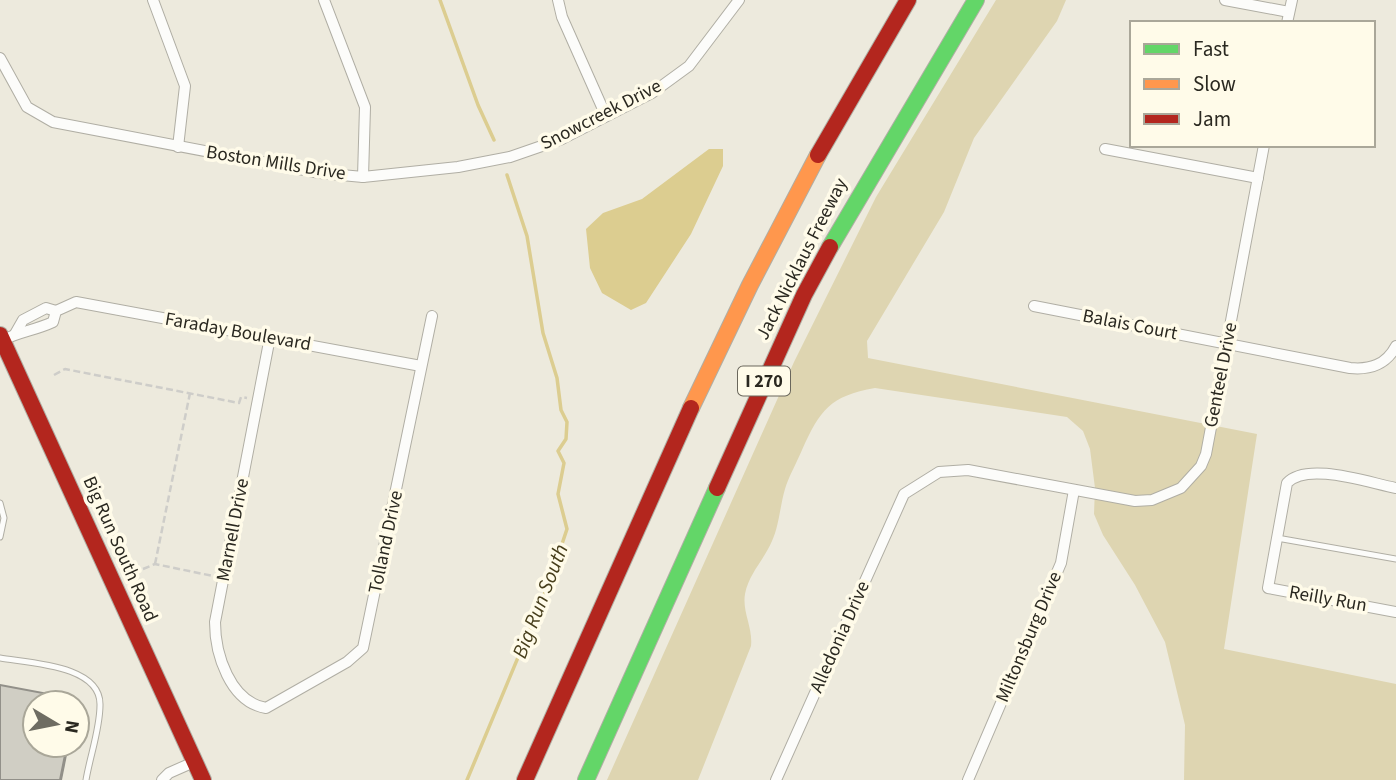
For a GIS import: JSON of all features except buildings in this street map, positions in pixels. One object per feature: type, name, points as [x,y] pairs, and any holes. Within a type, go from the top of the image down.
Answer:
[{"type":"main road","name":"Jack Nicklaus Freeway","points":[[525,780],[714,356],[830,129],[908,0]]},
{"type":"main road","name":"Jack Nicklaus Freeway","points":[[586,780],[804,295],[861,189],[976,0]]},
{"type":"main road","name":"Big Run South Road","points":[[6,337],[203,780]]},
{"type":"street","points":[[153,0],[185,86],[178,147]]},
{"type":"street","points":[[324,0],[365,107],[363,177]]},
{"type":"street","points":[[558,0],[562,17],[606,116]]},
{"type":"street","name":"Snowcreek Drive","points":[[510,158],[562,139],[652,93],[689,66],[739,0]]},
{"type":"street","points":[[1225,0],[1288,17],[1292,0]]},
{"type":"street","name":"Boston Mills Drive","points":[[0,58],[22,101],[44,119],[259,164],[363,177],[458,167],[510,158]]},
{"type":"street","name":"Genteel Drive","points":[[904,494],[939,471],[968,470],[1135,502],[1167,496],[1181,488],[1201,466],[1206,454],[1264,147]]},
{"type":"street","points":[[1105,149],[1258,178]]},
{"type":"street","name":"Faraday Boulevard","points":[[6,337],[23,320],[46,308],[56,311],[76,303],[422,366]]},
{"type":"street","name":"Balais Court","points":[[1034,306],[1362,369],[1383,362],[1396,346]]},
{"type":"street","name":"Tolland Drive","points":[[259,707],[272,707],[347,662],[363,648],[432,316]]},
{"type":"street","name":"Marnell Drive","points":[[259,707],[242,699],[219,657],[215,622],[270,337]]},
{"type":"street","points":[[1277,538],[1287,483],[1298,473],[1312,472],[1396,488]]},
{"type":"street","name":"Miltonsburg Drive","points":[[968,780],[1061,563],[1074,490]]},
{"type":"street","name":"Alledonia Drive","points":[[776,780],[904,494]]},
{"type":"street","name":"Reilly Run","points":[[1277,538],[1268,588],[1396,612]]},
{"type":"street","points":[[162,780],[169,773],[194,762]]},
{"type":"lane","points":[[0,503],[4,518],[0,537]]},
{"type":"lane","points":[[1277,538],[1396,559]]},
{"type":"lane","points":[[0,658],[78,673],[90,680],[98,691],[100,704],[86,780]]},
{"type":"path","points":[[54,375],[65,369],[239,403],[241,397],[258,400]]},
{"type":"path","points":[[155,564],[190,393]]},
{"type":"path","points":[[143,569],[155,564],[223,578]]},
{"type":"shaded area","points":[[996,0],[1066,0],[1057,21],[974,138],[944,212],[867,341],[868,358],[1257,434],[1224,649],[1396,684],[1396,780],[1184,780],[1185,725],[1165,642],[1135,585],[1103,535],[1094,514],[1095,488],[1090,449],[1083,431],[1067,417],[875,388],[847,395],[828,407],[808,436],[785,489],[769,548],[745,594],[751,646],[698,780],[607,780],[794,362],[876,197]]},
{"type":"shaded area","points":[[709,149],[723,149],[723,166],[691,234],[646,303],[631,310],[602,293],[590,268],[586,229],[603,213],[642,199]]},
{"type":"waterway","name":"Big Run South","points":[[440,0],[478,105],[494,140]]},
{"type":"waterway","name":"Big Run South","points":[[467,780],[549,583],[567,529],[558,494],[564,463],[558,451],[566,439],[567,422],[561,410],[557,378],[543,333],[527,236],[507,175]]},
{"type":"traffic: fast","points":[[830,247],[976,0]]},
{"type":"traffic: fast","points":[[586,780],[717,488]]},
{"type":"traffic: slow","points":[[691,408],[750,285],[818,155]]},
{"type":"traffic: jam","points":[[818,155],[908,0]]},
{"type":"traffic: jam","points":[[717,488],[804,295],[830,247]]},
{"type":"traffic: jam","points":[[0,335],[203,780]]},
{"type":"traffic: jam","points":[[525,780],[691,408]]}]
